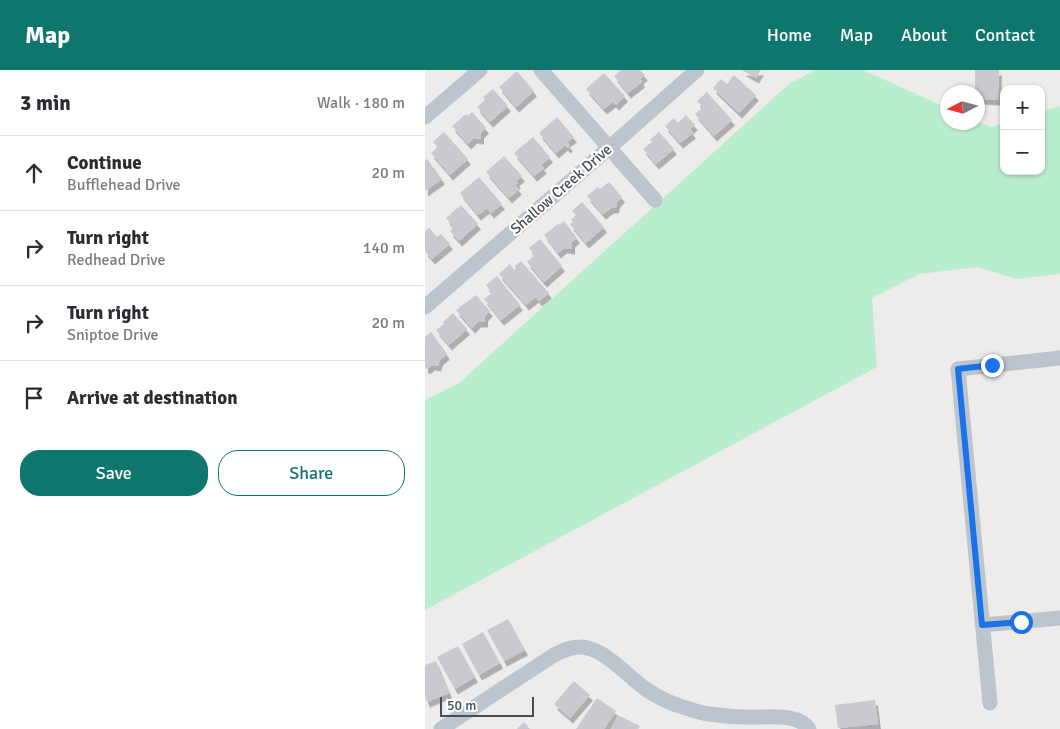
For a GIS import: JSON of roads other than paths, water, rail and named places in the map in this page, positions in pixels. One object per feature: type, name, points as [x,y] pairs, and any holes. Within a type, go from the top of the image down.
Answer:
[{"type":"street","points":[[425,117],[480,70]]},
{"type":"street","points":[[541,70],[655,200]]},
{"type":"street","name":"Shallow Creek Drive","points":[[425,306],[697,70]]},
{"type":"street","points":[[990,703],[958,369],[1060,358]]},
{"type":"street","points":[[982,625],[1060,618]]},
{"type":"street","points":[[450,727],[554,655],[579,646],[592,649],[607,658],[644,688],[675,704],[707,714],[749,718],[789,718],[806,724],[809,729]]}]
